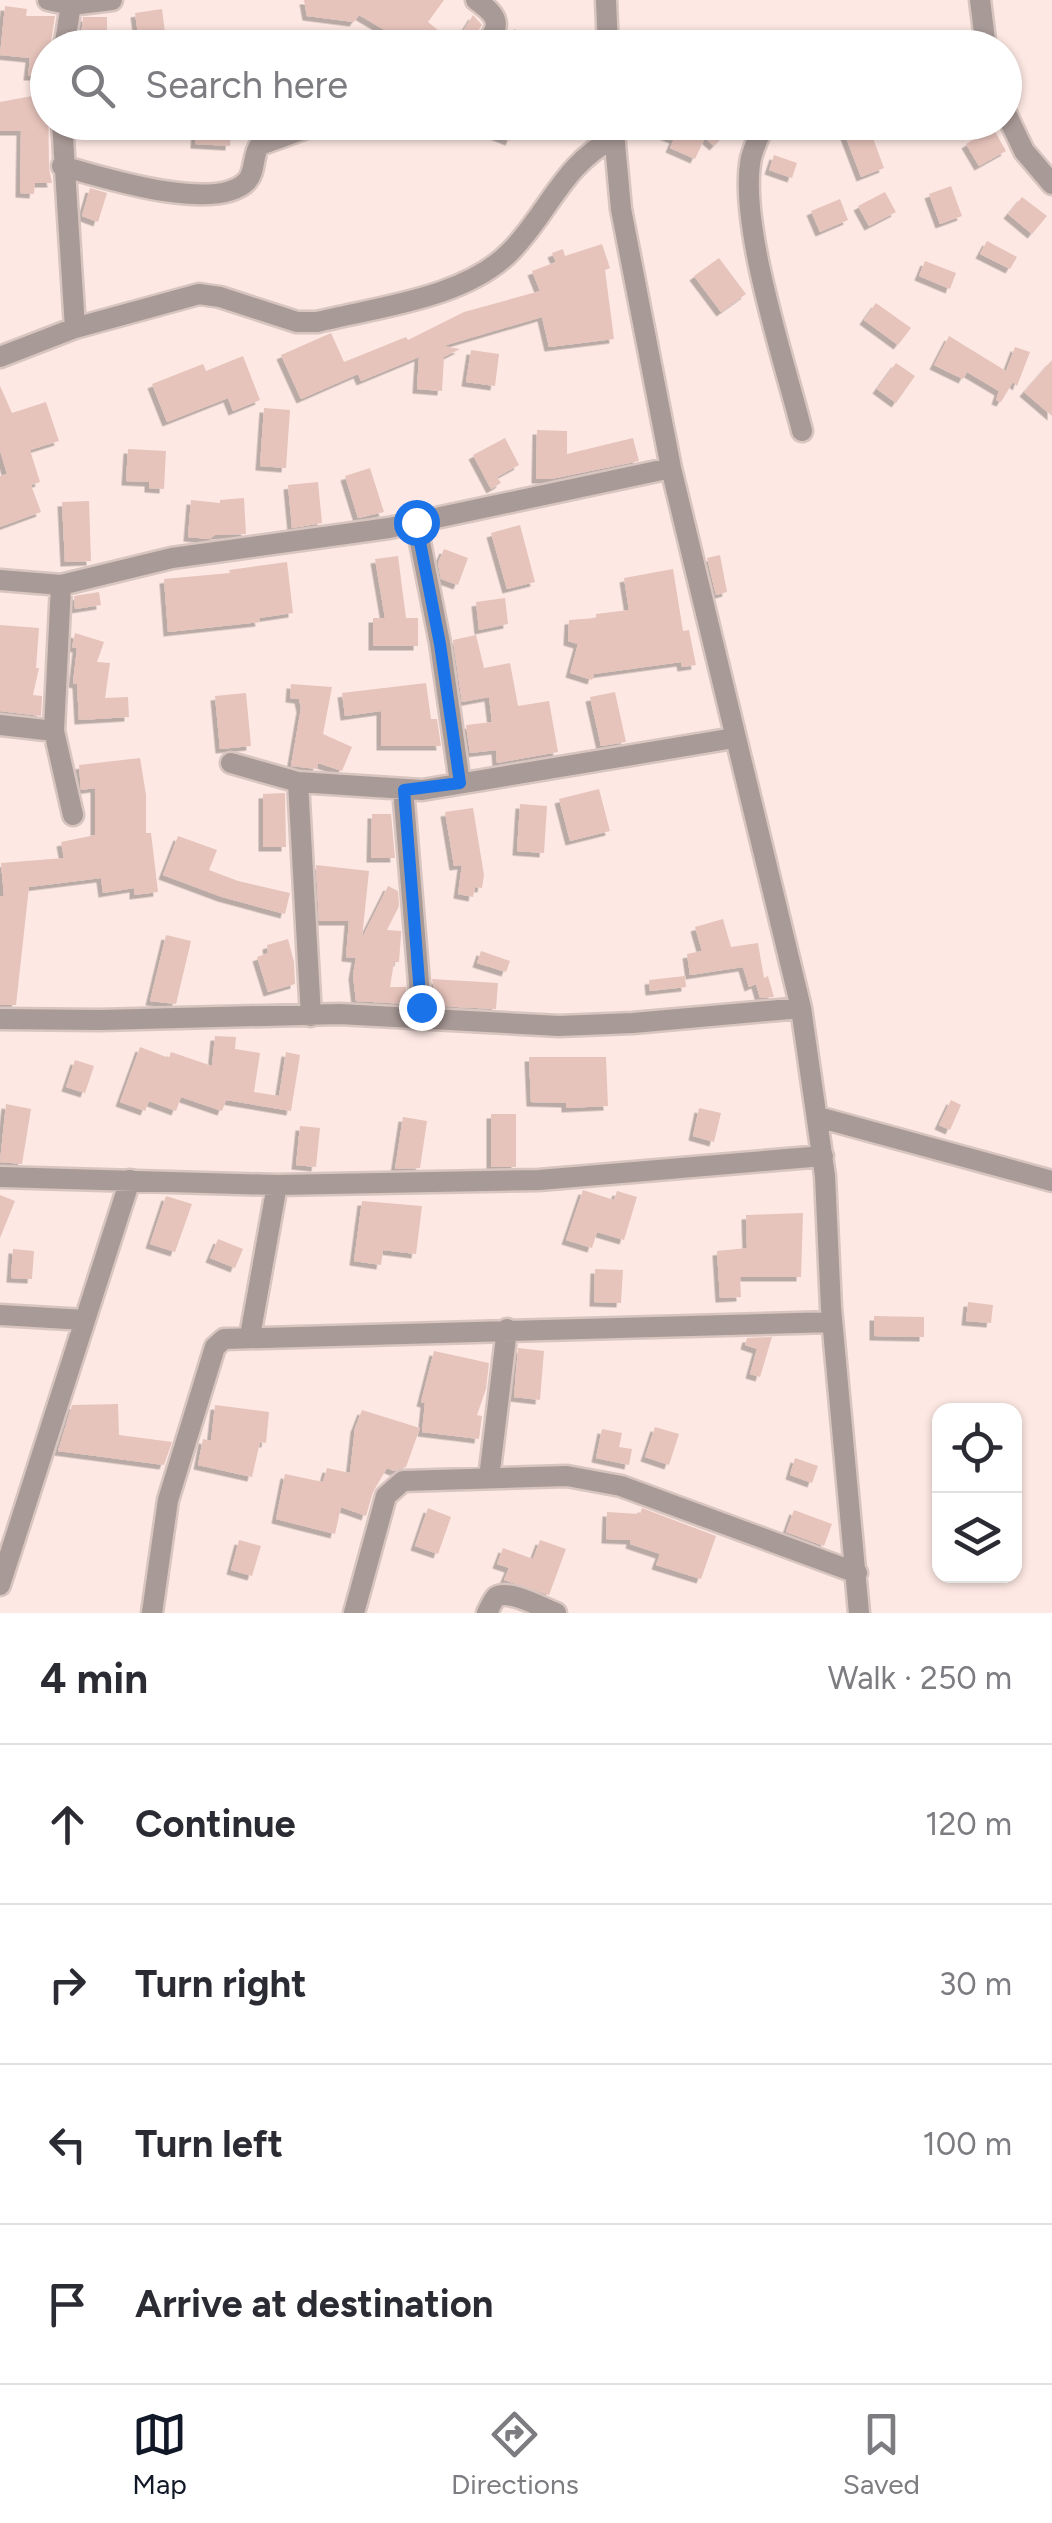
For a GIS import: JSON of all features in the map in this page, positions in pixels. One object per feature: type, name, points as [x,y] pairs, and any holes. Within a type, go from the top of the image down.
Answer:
[{"type":"street","points":[[48,0],[71,5],[112,0]]},
{"type":"street","points":[[476,0],[495,14],[491,30]]},
{"type":"street","points":[[606,0],[607,30]]},
{"type":"street","points":[[980,0],[984,30]]},
{"type":"street","points":[[67,30],[71,5]]},
{"type":"street","points":[[62,140],[75,328]]},
{"type":"street","points":[[62,166],[150,190],[194,194],[244,184],[250,177],[256,150],[271,140]]},
{"type":"street","points":[[0,356],[75,328],[199,294],[297,322],[317,322],[438,295],[510,252],[572,170],[602,140]]},
{"type":"street","points":[[614,140],[621,209],[671,468],[801,1008],[823,1156],[832,1322],[858,1613]]},
{"type":"street","points":[[759,140],[752,156],[748,195],[802,430]]},
{"type":"street","points":[[1019,140],[1052,184]]},
{"type":"street","points":[[0,580],[60,585],[172,558],[358,533],[671,468]]},
{"type":"street","points":[[416,522],[440,644],[460,783]]},
{"type":"street","points":[[60,585],[54,731],[73,815]]},
{"type":"street","points":[[0,725],[54,731]]},
{"type":"street","points":[[231,763],[298,782],[404,790],[734,738]]},
{"type":"street","points":[[298,782],[311,1016]]},
{"type":"street","points":[[404,790],[421,1007],[429,1020]]},
{"type":"street","points":[[0,1018],[311,1016],[559,1026],[801,1008]]},
{"type":"street","points":[[818,1117],[1052,1182]]},
{"type":"street","points":[[0,1177],[278,1185],[539,1180],[823,1156]]},
{"type":"street","points":[[0,1585],[130,1180]]},
{"type":"street","points":[[250,1336],[278,1185]]},
{"type":"street","points":[[0,1315],[85,1320]]},
{"type":"street","points":[[152,1613],[168,1500],[215,1347],[224,1338],[832,1322]]},
{"type":"street","points":[[488,1478],[507,1330]]},
{"type":"street","points":[[354,1613],[386,1496],[403,1481],[568,1476],[621,1486],[856,1573]]},
{"type":"street","points":[[487,1612],[494,1598],[500,1596],[556,1613]]},
{"type":"building","points":[[304,0],[444,0],[428,22],[438,30],[385,30],[359,15],[354,22],[307,16]]},
{"type":"building","points":[[5,6],[27,9],[26,16],[55,16],[53,30],[30,30],[30,58],[0,55]]},
{"type":"building","points":[[162,9],[165,30],[137,30],[135,13]]},
{"type":"building","points":[[473,15],[482,25],[479,30],[464,30]]},
{"type":"building","points":[[83,17],[107,17],[107,30],[82,30]]},
{"type":"building","points":[[30,96],[30,140],[49,140],[52,183],[35,183],[34,194],[20,193],[21,131],[0,131],[0,102]]},
{"type":"building","points":[[195,140],[230,140],[230,146],[195,144]]},
{"type":"building","points":[[674,140],[704,140],[695,159],[670,148]]},
{"type":"building","points":[[847,140],[874,140],[884,168],[861,177]]},
{"type":"building","points":[[973,140],[1000,140],[1006,151],[979,166],[966,144]]},
{"type":"building","points":[[774,155],[797,163],[792,178],[769,170]]},
{"type":"building","points":[[951,186],[962,216],[940,224],[929,194]]},
{"type":"building","points":[[90,188],[107,193],[98,222],[82,216]]},
{"type":"building","points":[[885,192],[896,212],[869,226],[858,206]]},
{"type":"building","points":[[1022,197],[1047,216],[1032,234],[1008,214]]},
{"type":"building","points":[[840,199],[848,220],[820,232],[811,211]]},
{"type":"building","points":[[987,241],[1017,257],[1010,269],[980,254]]},
{"type":"building","points":[[602,244],[610,268],[605,270],[614,339],[549,347],[542,317],[443,346],[460,349],[444,357],[442,391],[417,389],[419,357],[361,381],[358,374],[301,399],[281,355],[331,333],[344,362],[406,337],[408,340],[464,312],[540,291],[532,271],[556,262],[552,253],[563,249],[565,256]]},
{"type":"building","points":[[719,258],[746,294],[721,312],[694,276]]},
{"type":"building","points":[[925,261],[956,273],[950,289],[919,276]]},
{"type":"building","points":[[876,303],[911,328],[898,345],[864,320]]},
{"type":"building","points":[[949,336],[1006,371],[1015,347],[1030,352],[1017,386],[1013,382],[1001,402],[996,400],[999,391],[967,372],[963,379],[934,365]]},
{"type":"building","points":[[471,350],[499,354],[495,386],[466,382]]},
{"type":"building","points":[[243,356],[260,400],[233,411],[228,398],[167,422],[152,384],[203,364],[206,371]]},
{"type":"building","points":[[1052,360],[1052,416],[1024,392]]},
{"type":"building","points":[[896,363],[915,376],[896,403],[877,389]]},
{"type":"building","points":[[0,386],[12,413],[46,402],[59,441],[30,450],[40,482],[31,485],[41,512],[0,527],[0,476],[7,474],[0,450]]},
{"type":"building","points":[[264,408],[290,410],[286,468],[260,466]]},
{"type":"building","points":[[537,430],[567,431],[567,454],[633,438],[639,461],[536,479]]},
{"type":"building","points":[[505,438],[519,465],[497,477],[501,483],[491,489],[473,455]]},
{"type":"building","points":[[128,449],[166,451],[164,489],[149,488],[149,482],[126,481]]},
{"type":"building","points":[[370,468],[384,512],[358,518],[345,476]]},
{"type":"building","points":[[318,482],[322,523],[292,528],[288,485]]},
{"type":"building","points":[[244,498],[246,534],[215,535],[209,539],[188,537],[191,500],[220,503]]},
{"type":"building","points":[[89,501],[91,561],[65,562],[62,502]]},
{"type":"building","points":[[520,525],[535,582],[507,589],[491,533]]},
{"type":"building","points":[[444,549],[468,558],[458,585],[441,579],[438,563]]},
{"type":"building","points":[[720,555],[727,592],[716,595],[707,558]]},
{"type":"building","points":[[398,556],[406,618],[418,618],[418,646],[373,646],[373,618],[385,618],[375,559]]},
{"type":"building","points":[[287,562],[293,613],[259,618],[260,622],[168,632],[164,579],[230,573],[229,570]]},
{"type":"building","points":[[673,569],[683,631],[689,630],[696,665],[682,667],[681,662],[594,674],[592,680],[570,673],[578,644],[568,641],[569,620],[629,610],[624,578]]},
{"type":"building","points":[[99,592],[101,605],[75,609],[74,596]]},
{"type":"building","points":[[505,598],[508,624],[479,630],[476,602]]},
{"type":"building","points":[[0,625],[39,628],[39,668],[33,695],[42,696],[41,716],[0,711]]},
{"type":"building","points":[[75,633],[104,642],[97,662],[110,663],[105,698],[128,697],[129,717],[79,720],[77,684],[73,683]]},
{"type":"building","points":[[476,635],[484,668],[510,663],[518,706],[549,701],[558,752],[497,763],[496,750],[470,753],[466,725],[492,722],[489,697],[462,702],[453,640]]},
{"type":"building","points":[[426,683],[431,719],[437,719],[441,746],[381,746],[381,711],[345,716],[342,693]]},
{"type":"building","points":[[291,684],[332,687],[323,734],[352,747],[342,771],[318,763],[317,769],[291,766],[301,708],[299,699],[290,698]]},
{"type":"building","points":[[615,692],[626,742],[601,746],[590,697]]},
{"type":"building","points":[[246,693],[251,746],[220,749],[215,696]]},
{"type":"building","points":[[140,758],[146,795],[146,833],[151,833],[158,892],[134,895],[134,888],[103,893],[101,878],[29,887],[16,1005],[0,1005],[0,896],[4,896],[1,863],[64,858],[61,842],[95,835],[95,788],[81,790],[79,765]]},
{"type":"building","points":[[599,789],[610,831],[570,841],[559,799]]},
{"type":"building","points":[[285,793],[286,847],[263,847],[263,794]]},
{"type":"building","points":[[520,804],[547,806],[544,853],[517,851]]},
{"type":"building","points":[[473,808],[484,875],[482,888],[475,887],[473,897],[458,894],[462,865],[454,866],[445,812]]},
{"type":"building","points":[[372,814],[391,814],[395,858],[371,858]]},
{"type":"building","points":[[178,836],[217,850],[209,870],[290,893],[285,914],[163,875]]},
{"type":"building","points":[[316,865],[369,871],[362,938],[388,886],[398,891],[399,906],[387,930],[401,931],[399,962],[394,962],[390,987],[406,987],[407,1004],[356,1001],[356,958],[346,957],[349,921],[319,921]]},
{"type":"building","points":[[723,919],[731,947],[758,943],[764,978],[768,976],[774,997],[760,998],[756,984],[749,987],[743,967],[690,975],[687,954],[702,951],[695,927]]},
{"type":"building","points":[[166,935],[191,941],[176,1004],[150,1001]]},
{"type":"building","points":[[288,939],[295,984],[268,992],[257,957],[268,953],[267,945]]},
{"type":"building","points":[[481,951],[510,961],[506,972],[477,963]]},
{"type":"building","points":[[685,976],[686,987],[650,991],[649,980]]},
{"type":"building","points":[[432,979],[498,983],[496,1009],[437,1006]]},
{"type":"building","points":[[215,1036],[236,1037],[235,1049],[260,1053],[254,1092],[279,1096],[286,1052],[300,1055],[291,1111],[226,1100],[222,1111],[181,1097],[176,1111],[149,1101],[145,1111],[120,1102],[140,1047],[169,1058],[171,1052],[212,1066]]},
{"type":"building","points":[[529,1057],[606,1057],[608,1106],[566,1108],[566,1103],[531,1102]]},
{"type":"building","points":[[75,1060],[94,1066],[85,1093],[66,1087]]},
{"type":"building","points":[[951,1100],[961,1105],[950,1130],[939,1125]]},
{"type":"building","points":[[6,1104],[31,1109],[22,1164],[0,1162]]},
{"type":"building","points":[[699,1108],[721,1113],[714,1142],[693,1136]]},
{"type":"building","points":[[491,1114],[516,1114],[516,1167],[491,1167]]},
{"type":"building","points":[[403,1117],[427,1121],[420,1168],[395,1169]]},
{"type":"building","points":[[300,1126],[320,1128],[316,1167],[296,1165]]},
{"type":"building","points":[[583,1190],[614,1200],[617,1191],[637,1197],[624,1240],[597,1232],[592,1248],[566,1240]]},
{"type":"building","points":[[0,1195],[15,1201],[0,1238]]},
{"type":"building","points":[[166,1196],[192,1204],[175,1252],[150,1244]]},
{"type":"building","points":[[362,1201],[422,1206],[416,1254],[383,1250],[381,1265],[354,1261]]},
{"type":"building","points":[[803,1213],[801,1277],[740,1277],[741,1297],[720,1298],[717,1251],[747,1248],[746,1215]]},
{"type":"building","points":[[218,1239],[243,1249],[235,1268],[210,1258]]},
{"type":"building","points":[[13,1249],[34,1251],[32,1279],[11,1278]]},
{"type":"building","points":[[595,1269],[623,1270],[621,1303],[594,1302]]},
{"type":"building","points":[[968,1302],[993,1305],[991,1323],[966,1321]]},
{"type":"building","points":[[874,1316],[924,1317],[924,1337],[874,1336]]},
{"type":"building","points":[[772,1337],[760,1377],[750,1374],[757,1349],[745,1345],[747,1338]]},
{"type":"building","points":[[518,1348],[544,1351],[540,1400],[514,1397]]},
{"type":"building","points":[[434,1351],[489,1363],[477,1415],[482,1416],[479,1439],[422,1432],[425,1403],[421,1402]]},
{"type":"building","points":[[118,1404],[119,1435],[172,1442],[164,1465],[58,1451],[72,1405]]},
{"type":"building","points":[[215,1405],[269,1412],[266,1443],[260,1442],[252,1477],[198,1465],[203,1439],[211,1441]]},
{"type":"building","points":[[362,1410],[420,1428],[406,1467],[394,1471],[387,1468],[373,1492],[366,1516],[341,1507],[335,1534],[276,1519],[285,1474],[323,1482],[327,1468],[350,1473],[355,1428]]},
{"type":"building","points":[[655,1427],[679,1434],[669,1465],[645,1457]]},
{"type":"building","points":[[602,1429],[622,1433],[619,1447],[632,1449],[629,1465],[596,1458]]},
{"type":"building","points":[[795,1458],[818,1466],[812,1483],[790,1475]]},
{"type":"building","points":[[428,1508],[451,1517],[438,1554],[415,1546]]},
{"type":"building","points":[[642,1508],[716,1536],[701,1579],[656,1565],[660,1554],[630,1544],[631,1540],[606,1539],[607,1512],[640,1514]]},
{"type":"building","points":[[794,1510],[832,1524],[824,1546],[786,1532]]},
{"type":"building","points":[[239,1540],[261,1546],[252,1576],[231,1570]]},
{"type":"building","points":[[540,1540],[566,1549],[549,1595],[504,1580],[509,1568],[497,1564],[503,1548],[533,1559]]},
{"type":"route","points":[[416,522],[440,644],[460,783],[404,790],[421,1007]]}]
